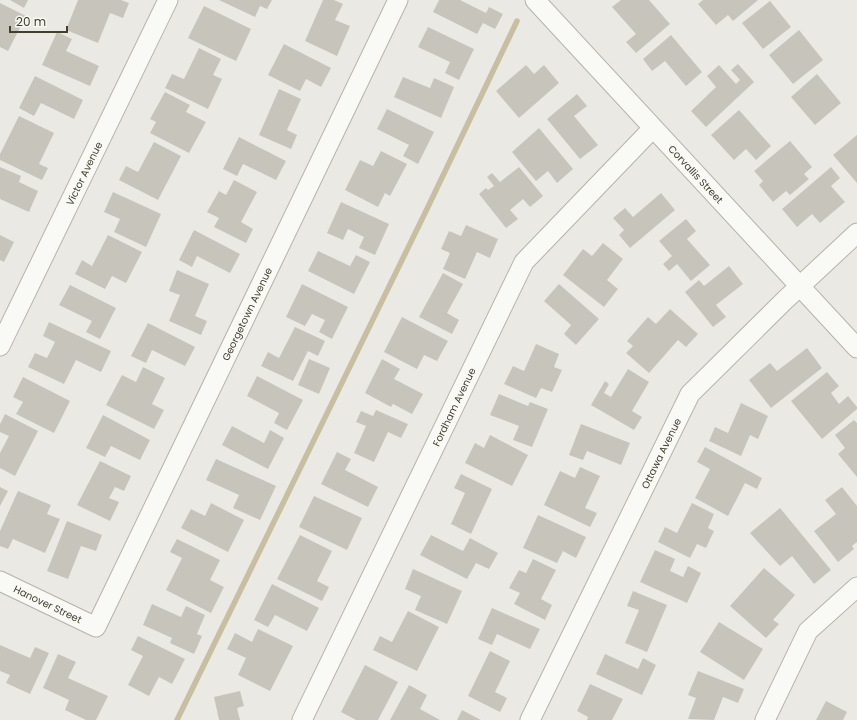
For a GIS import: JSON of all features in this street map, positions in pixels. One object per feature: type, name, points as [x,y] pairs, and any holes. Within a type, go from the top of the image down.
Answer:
[{"type":"street","name":"Victor Avenue","points":[[0,346],[168,0]]},
{"type":"street","name":"Georgetown Avenue","points":[[96,627],[398,0]]},
{"type":"street","name":"Corvallis Street","points":[[535,0],[857,348]]},
{"type":"street","name":"Fordham Avenue","points":[[302,720],[524,262],[653,128]]},
{"type":"street","name":"Ottawa Avenue","points":[[530,720],[690,394],[800,286],[857,233]]},
{"type":"street","name":"Hanover Street","points":[[0,581],[96,627]]},
{"type":"street","points":[[765,720],[808,631],[857,587]]},
{"type":"building","points":[[10,0],[28,0],[24,8]]},
{"type":"building","points":[[78,0],[121,0],[129,3],[123,18],[110,13],[98,43],[66,30]]},
{"type":"building","points":[[219,0],[272,0],[267,9],[260,6],[255,17]]},
{"type":"building","points":[[323,0],[334,0],[343,4],[335,20],[350,26],[337,56],[305,41]]},
{"type":"building","points":[[439,0],[460,0],[486,13],[489,7],[503,14],[495,29],[483,23],[477,34],[433,12]]},
{"type":"building","points":[[621,0],[649,0],[670,24],[636,53],[626,42],[636,34],[612,7]]},
{"type":"building","points":[[703,0],[758,0],[733,21],[728,15],[716,25],[698,4]]},
{"type":"building","points":[[770,1],[791,27],[763,49],[742,23]]},
{"type":"building","points":[[0,3],[26,16],[8,51],[0,47]]},
{"type":"building","points":[[204,6],[251,29],[236,61],[188,38]]},
{"type":"building","points":[[428,27],[474,49],[459,80],[445,73],[450,62],[418,47]]},
{"type":"building","points":[[799,30],[823,60],[793,84],[769,55]]},
{"type":"building","points":[[57,32],[72,39],[66,51],[99,66],[90,86],[42,65]]},
{"type":"building","points":[[671,35],[702,72],[686,86],[665,61],[652,71],[643,59]]},
{"type":"building","points":[[284,44],[331,68],[321,87],[306,79],[300,91],[268,75]]},
{"type":"building","points":[[199,48],[221,59],[213,75],[222,79],[208,109],[165,88],[172,74],[184,79]]},
{"type":"building","points":[[738,64],[754,82],[706,127],[691,111],[716,87],[707,76],[719,65],[736,84],[740,80],[731,70]]},
{"type":"building","points":[[526,65],[534,74],[544,65],[559,83],[519,118],[496,91]]},
{"type":"building","points":[[817,74],[841,103],[815,125],[791,97]]},
{"type":"building","points":[[35,76],[83,100],[74,119],[41,103],[34,116],[19,108]]},
{"type":"building","points":[[403,77],[430,88],[434,78],[454,87],[441,118],[394,97]]},
{"type":"building","points":[[279,89],[301,99],[287,130],[297,135],[291,149],[259,135]]},
{"type":"building","points":[[165,92],[190,105],[186,112],[206,122],[189,153],[150,133],[156,122],[150,119]]},
{"type":"building","points":[[577,94],[587,106],[574,116],[598,145],[580,159],[547,119]]},
{"type":"building","points":[[387,109],[434,132],[418,164],[403,156],[409,145],[377,129]]},
{"type":"building","points":[[739,110],[771,146],[756,160],[746,149],[734,160],[711,135]]},
{"type":"building","points":[[19,116],[54,133],[39,164],[48,168],[42,180],[0,160],[0,154]]},
{"type":"building","points":[[539,128],[573,169],[557,183],[548,171],[536,181],[512,152]]},
{"type":"building","points":[[857,135],[857,183],[833,155]]},
{"type":"building","points":[[239,137],[286,161],[276,180],[243,164],[237,176],[223,169]]},
{"type":"building","points":[[790,141],[812,167],[804,174],[809,179],[790,195],[786,191],[773,202],[759,185],[763,181],[754,171]]},
{"type":"building","points":[[154,142],[181,156],[158,200],[119,180],[126,166],[138,172]]},
{"type":"building","points":[[381,151],[407,164],[390,196],[385,193],[378,207],[345,190],[360,160],[373,166]]},
{"type":"building","points":[[0,167],[21,176],[19,182],[38,191],[29,212],[0,199]]},
{"type":"building","points":[[519,167],[543,196],[530,207],[523,199],[510,210],[518,219],[506,228],[479,194],[486,188],[488,190],[494,186],[487,177],[492,173],[500,182]]},
{"type":"building","points":[[831,167],[840,178],[831,186],[845,202],[820,223],[812,214],[797,227],[782,209]]},
{"type":"building","points":[[234,180],[257,192],[241,222],[253,229],[246,243],[214,227],[219,218],[207,212],[219,191],[226,195]]},
{"type":"building","points":[[113,192],[161,214],[146,247],[114,232],[120,219],[104,212]]},
{"type":"building","points":[[661,193],[675,210],[630,248],[619,235],[624,230],[613,218],[625,208],[633,217]]},
{"type":"building","points":[[341,202],[389,224],[375,255],[359,248],[364,237],[348,229],[343,240],[327,233]]},
{"type":"building","points":[[686,219],[696,231],[687,239],[710,265],[691,281],[677,264],[669,271],[663,264],[672,256],[659,241]]},
{"type":"building","points":[[466,225],[498,239],[490,258],[477,252],[465,279],[443,269],[450,253],[441,249],[449,231],[461,236]]},
{"type":"building","points":[[194,230],[240,254],[230,273],[197,256],[192,267],[179,260]]},
{"type":"building","points":[[0,235],[14,242],[4,262],[0,260]]},
{"type":"building","points":[[108,235],[142,252],[126,283],[112,276],[105,289],[75,274],[82,260],[92,266]]},
{"type":"building","points":[[603,243],[623,259],[607,280],[618,289],[604,307],[563,275],[583,249],[592,256]]},
{"type":"building","points":[[318,251],[350,266],[356,255],[370,262],[354,294],[308,271]]},
{"type":"building","points":[[729,266],[743,284],[716,305],[726,317],[713,327],[685,292],[699,280],[704,286]]},
{"type":"building","points":[[177,270],[209,284],[195,316],[207,321],[201,335],[169,321],[180,295],[169,291]]},
{"type":"building","points":[[443,273],[463,284],[447,313],[459,320],[452,334],[419,317]]},
{"type":"building","points":[[302,284],[348,307],[332,339],[319,332],[325,320],[312,314],[305,326],[286,317]]},
{"type":"building","points":[[559,284],[599,319],[576,345],[564,334],[571,325],[544,301]]},
{"type":"building","points":[[70,285],[116,308],[100,339],[86,332],[92,321],[59,305]]},
{"type":"building","points":[[670,309],[698,334],[686,347],[678,340],[649,373],[626,353],[633,346],[627,341],[648,317],[656,324]]},
{"type":"building","points":[[402,317],[448,341],[437,361],[424,355],[417,369],[384,352]]},
{"type":"building","points":[[49,322],[111,351],[101,372],[76,360],[64,384],[28,367],[35,353],[47,358],[55,342],[43,336]]},
{"type":"building","points":[[148,323],[195,347],[185,366],[152,350],[146,363],[131,356]]},
{"type":"building","points":[[295,327],[325,341],[318,356],[308,351],[293,381],[261,366],[268,352],[279,358]]},
{"type":"building","points":[[536,344],[559,354],[554,367],[562,370],[552,392],[541,388],[536,398],[504,384],[513,366],[524,371]]},
{"type":"building","points":[[807,348],[822,368],[771,408],[749,380],[770,363],[777,371]]},
{"type":"building","points":[[309,359],[330,368],[319,394],[298,385]]},
{"type":"building","points":[[382,359],[400,369],[394,379],[423,394],[412,414],[393,404],[391,407],[365,393]]},
{"type":"building","points":[[143,367],[165,378],[152,404],[164,410],[154,429],[106,405],[122,375],[136,382]]},
{"type":"building","points":[[628,369],[649,382],[632,411],[642,417],[634,430],[591,405],[605,381],[609,384],[604,393],[611,397]]},
{"type":"building","points":[[827,372],[839,386],[831,393],[839,404],[848,396],[857,409],[822,439],[791,401]]},
{"type":"building","points":[[257,376],[303,400],[287,430],[274,423],[279,413],[247,396]]},
{"type":"building","points":[[23,377],[70,401],[54,433],[16,414],[23,402],[13,397]]},
{"type":"building","points":[[499,394],[528,406],[530,402],[548,409],[532,447],[513,440],[519,426],[490,415]]},
{"type":"building","points":[[741,403],[768,416],[758,439],[750,435],[741,456],[709,441],[715,427],[728,433]]},
{"type":"building","points":[[376,410],[408,424],[401,438],[388,432],[374,462],[354,453],[366,426],[356,422],[361,411],[373,416]]},
{"type":"building","points":[[5,414],[38,431],[15,476],[0,468],[0,453],[9,436],[0,432],[0,424]]},
{"type":"building","points":[[103,415],[150,440],[140,460],[111,446],[105,457],[86,448]]},
{"type":"building","points":[[854,420],[857,423],[857,477],[838,454],[845,448],[835,435]]},
{"type":"building","points":[[581,424],[630,443],[621,465],[587,451],[583,460],[569,455]]},
{"type":"building","points":[[232,426],[264,443],[270,430],[284,438],[268,469],[222,445]]},
{"type":"building","points":[[490,435],[528,455],[512,486],[465,463],[475,443],[484,448]]},
{"type":"building","points":[[705,447],[762,478],[757,489],[745,483],[728,516],[695,498],[710,469],[697,462]]},
{"type":"building","points":[[337,452],[351,459],[345,470],[378,487],[368,507],[321,484]]},
{"type":"building","points":[[216,459],[276,486],[260,520],[233,508],[239,495],[206,480]]},
{"type":"building","points":[[100,461],[131,476],[124,491],[115,487],[109,498],[119,502],[110,521],[77,505]]},
{"type":"building","points":[[580,467],[600,476],[585,508],[597,513],[590,527],[544,505],[560,471],[575,478]]},
{"type":"building","points":[[461,474],[492,489],[471,534],[451,524],[465,493],[454,488]]},
{"type":"building","points":[[0,487],[8,491],[0,506]]},
{"type":"building","points":[[842,487],[857,506],[857,542],[852,546],[854,549],[838,562],[814,531],[836,514],[825,500]]},
{"type":"building","points":[[18,491],[51,505],[47,514],[60,519],[45,553],[13,539],[8,549],[0,546],[0,531]]},
{"type":"building","points":[[314,496],[362,518],[347,550],[299,527]]},
{"type":"building","points":[[211,503],[244,520],[228,552],[181,528],[191,509],[205,516]]},
{"type":"building","points":[[692,503],[714,514],[708,528],[714,531],[706,548],[697,544],[690,558],[658,542],[665,527],[677,533]]},
{"type":"building","points":[[780,508],[831,570],[814,584],[792,556],[780,566],[750,533]]},
{"type":"building","points":[[538,515],[586,537],[576,558],[563,551],[557,563],[523,548]]},
{"type":"building","points":[[67,521],[102,535],[96,551],[81,546],[68,579],[47,571]]},
{"type":"building","points":[[300,535],[332,551],[317,581],[329,587],[322,601],[277,579]]},
{"type":"building","points":[[431,535],[463,551],[470,538],[498,553],[489,569],[476,563],[467,579],[420,555]]},
{"type":"building","points":[[177,539],[220,560],[210,580],[224,587],[211,613],[166,590],[182,558],[170,552]]},
{"type":"building","points":[[655,550],[675,559],[670,571],[683,577],[688,566],[701,573],[687,603],[640,582]]},
{"type":"building","points":[[533,559],[556,570],[541,599],[552,605],[545,620],[514,604],[520,593],[509,588],[519,570],[526,573]]},
{"type":"building","points":[[764,568],[795,595],[773,620],[779,624],[766,638],[730,606]]},
{"type":"building","points":[[413,569],[462,591],[447,624],[415,610],[421,596],[405,589]]},
{"type":"building","points":[[272,584],[319,608],[307,631],[275,615],[268,627],[254,620]]},
{"type":"building","points":[[633,591],[667,605],[647,652],[625,643],[639,610],[627,606]]},
{"type":"building","points":[[152,604],[181,617],[186,606],[205,615],[197,634],[202,636],[194,654],[170,643],[172,638],[143,625]]},
{"type":"building","points":[[492,608],[540,629],[530,649],[497,634],[492,645],[478,639]]},
{"type":"building","points":[[408,611],[439,627],[417,671],[373,650],[380,636],[392,642]]},
{"type":"building","points":[[719,622],[763,649],[744,680],[700,652]]},
{"type":"building","points":[[258,629],[293,646],[270,691],[238,675],[246,658],[227,649],[235,633],[252,642]]},
{"type":"building","points":[[138,636],[185,659],[172,684],[159,677],[149,696],[128,685],[143,656],[131,650]]},
{"type":"building","points":[[0,645],[30,658],[35,647],[49,653],[30,694],[6,683],[10,675],[0,671]]},
{"type":"building","points":[[490,651],[510,661],[495,692],[507,698],[500,712],[468,696]]},
{"type":"building","points":[[58,654],[76,662],[68,678],[108,696],[96,720],[86,720],[65,710],[69,700],[43,688]]},
{"type":"building","points":[[605,654],[638,669],[643,658],[656,665],[642,695],[596,674]]},
{"type":"building","points":[[365,665],[398,682],[378,720],[356,720],[341,712]]},
{"type":"building","points":[[698,671],[744,689],[738,703],[723,697],[714,720],[688,719],[696,698],[688,695]]},
{"type":"building","points":[[590,684],[623,699],[612,720],[587,720],[588,717],[577,711]]},
{"type":"building","points":[[409,685],[427,695],[420,709],[440,720],[390,720]]},
{"type":"building","points":[[240,691],[244,706],[237,708],[240,720],[219,720],[214,697]]},
{"type":"building","points":[[826,701],[847,712],[843,720],[816,720]]},
{"type":"building","points":[[462,710],[481,720],[457,720]]},
{"type":"waterway","points":[[177,720],[426,211],[517,21]]}]
